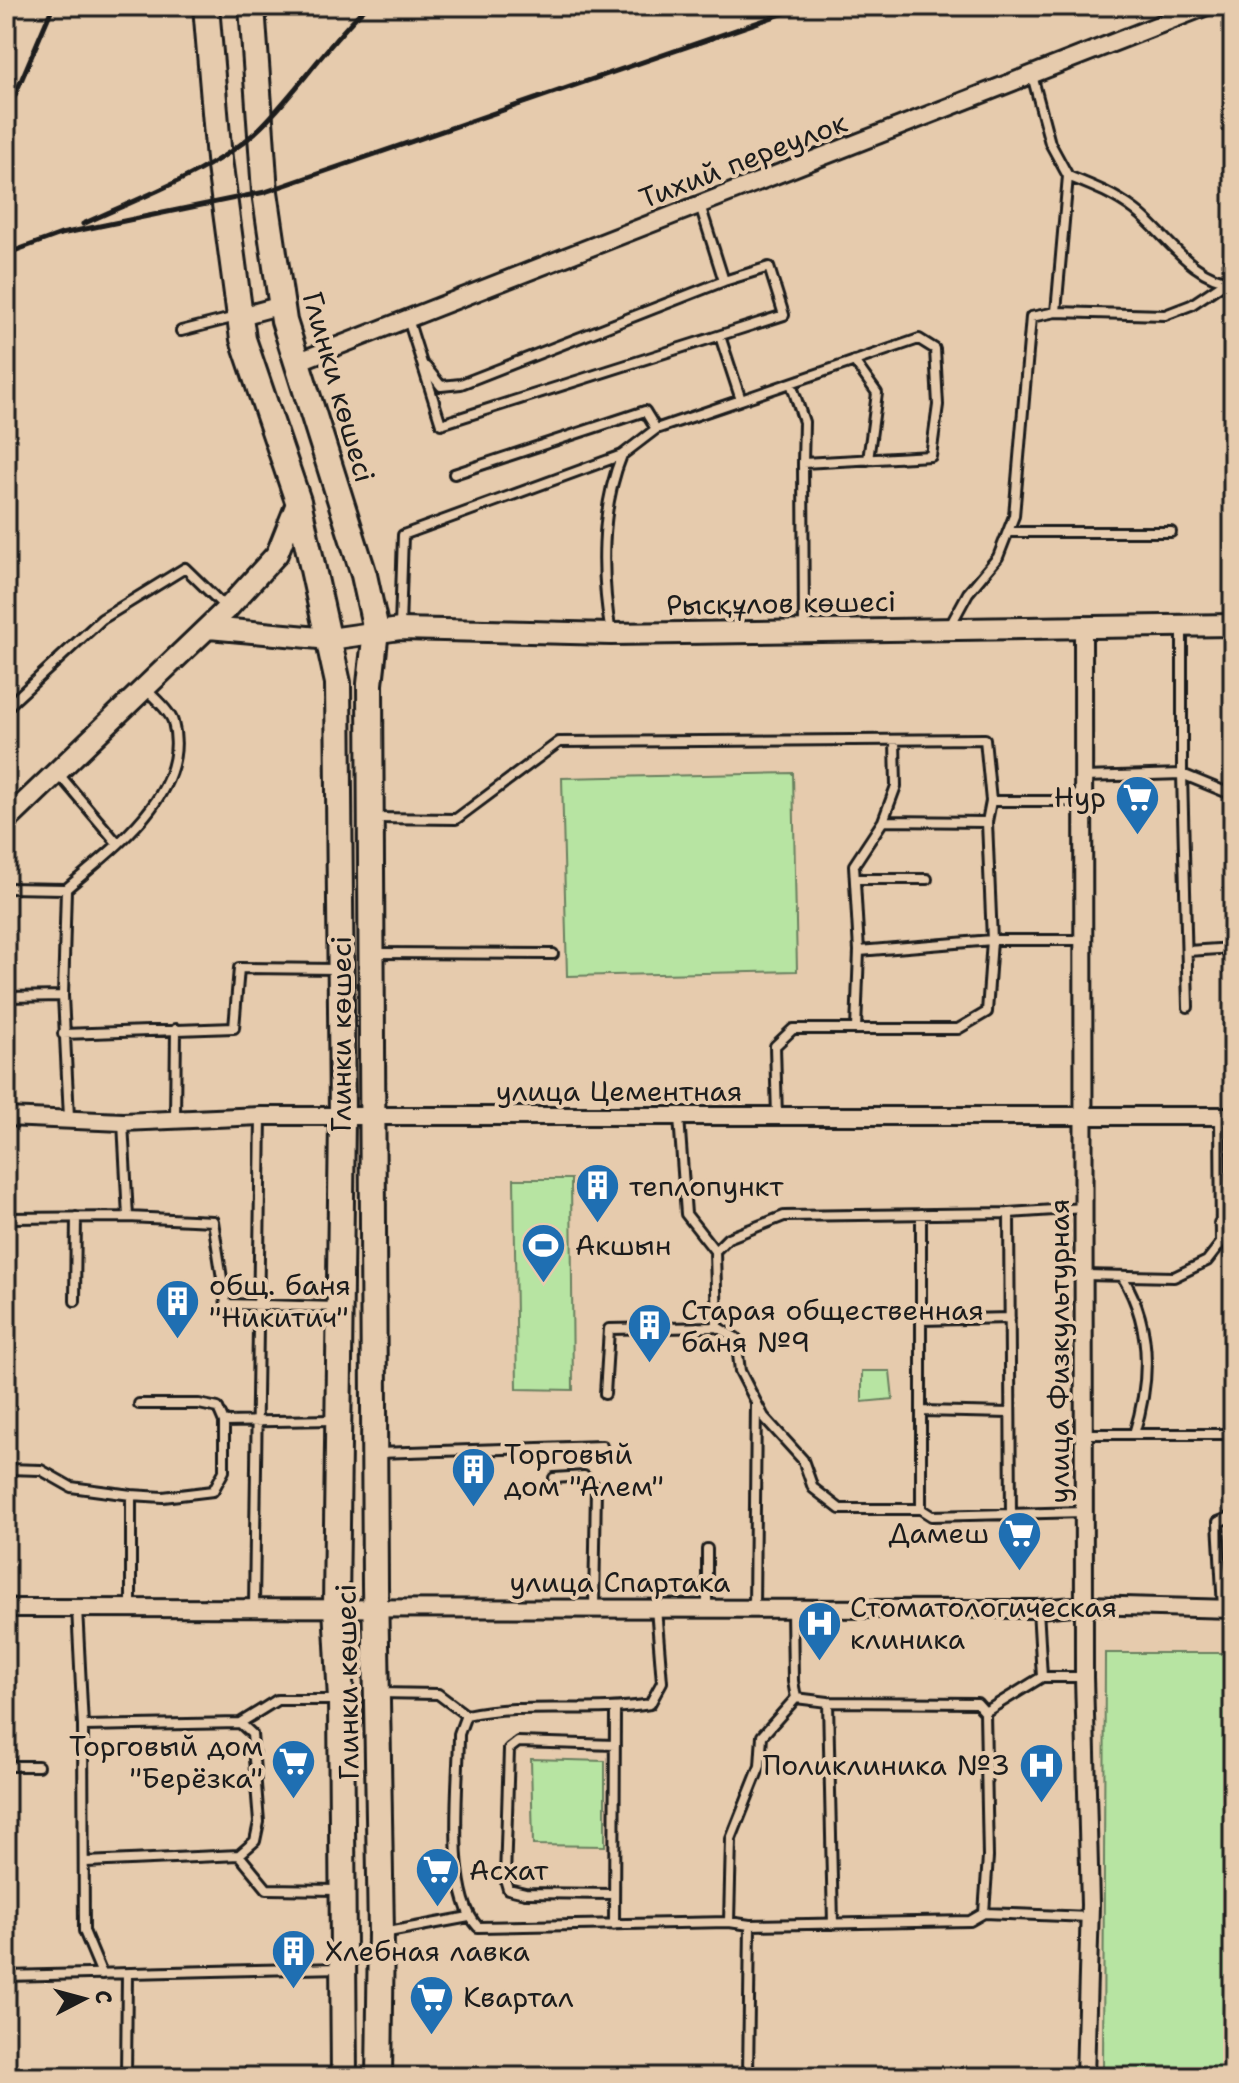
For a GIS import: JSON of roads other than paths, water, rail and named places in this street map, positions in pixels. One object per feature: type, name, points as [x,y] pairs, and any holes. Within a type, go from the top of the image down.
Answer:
[{"type":"main road","name":"Глинки көшесі","points":[[206,6],[219,159],[243,339],[298,501],[338,683],[338,969],[342,1117],[336,1607],[341,1700],[344,2077]]},
{"type":"main road","name":"Глинки көшесі","points":[[252,6],[265,192],[282,305],[364,575],[388,629],[370,684],[381,1933],[379,2077]]},
{"type":"street","name":"Тихий переулок","points":[[297,362],[1207,6]]},
{"type":"street","points":[[241,316],[282,305]]},
{"type":"street","points":[[6,821],[227,609],[277,554],[298,501]]},
{"type":"street","name":"улица Физкультурная","points":[[1083,625],[1084,1677],[1090,1917],[1085,2077]]},
{"type":"street","name":"Рысқұлов көшесі","points":[[209,628],[330,639],[388,629],[611,634],[1233,625]]},
{"type":"street","name":"улица Цементная","points":[[6,1117],[69,1117],[123,1122],[261,1116],[1226,1116]]},
{"type":"street","name":"улица Спартака","points":[[6,1608],[1038,1609],[1086,1605],[1228,1609]]},
{"type":"lane","points":[[1032,75],[1050,143],[1068,176],[1056,312]]},
{"type":"lane","points":[[1068,176],[1110,192],[1138,212],[1191,263],[1230,282]]},
{"type":"lane","points":[[700,205],[724,281]]},
{"type":"lane","points":[[408,319],[441,424],[784,315],[769,267],[724,281],[461,384],[441,386],[422,363]]},
{"type":"lane","points":[[948,629],[968,593],[998,557],[1014,516],[1031,317],[1056,312],[1165,315],[1191,305],[1230,282]]},
{"type":"lane","points":[[181,331],[241,316]]},
{"type":"lane","points":[[720,336],[741,400]]},
{"type":"lane","points":[[388,629],[403,535],[622,455],[656,429],[919,339],[935,349],[938,405],[931,456],[803,463]]},
{"type":"lane","points":[[854,361],[877,393],[868,460]]},
{"type":"lane","points":[[791,383],[804,422],[804,631]]},
{"type":"lane","points":[[454,474],[645,411],[656,429]]},
{"type":"lane","points":[[611,634],[604,596],[609,486],[622,455]]},
{"type":"lane","points":[[1008,532],[1171,532]]},
{"type":"lane","points":[[6,708],[102,619],[185,568],[227,609]]},
{"type":"lane","points":[[1182,625],[1188,1007]]},
{"type":"lane","points":[[6,888],[66,889],[143,822],[174,765],[173,720],[146,688]]},
{"type":"lane","points":[[371,818],[456,819],[559,742],[985,739],[991,801],[987,822],[992,940],[987,1012],[958,1029],[793,1029],[775,1046],[778,1118]]},
{"type":"lane","points":[[856,1029],[859,951],[854,865],[883,821],[896,786],[895,740]]},
{"type":"lane","points":[[57,772],[118,844]]},
{"type":"lane","points":[[1084,777],[1182,774],[1233,795]]},
{"type":"lane","points":[[991,801],[1081,801]]},
{"type":"lane","points":[[883,821],[987,822]]},
{"type":"lane","points":[[855,879],[927,879]]},
{"type":"lane","points":[[66,889],[63,1034],[69,1117]]},
{"type":"lane","points":[[859,951],[992,940],[1083,940]]},
{"type":"lane","points":[[1188,951],[1233,948]]},
{"type":"lane","points":[[371,953],[553,954]]},
{"type":"lane","points":[[63,1034],[234,1028],[239,968],[338,969]]},
{"type":"lane","points":[[6,997],[63,996]]},
{"type":"lane","points":[[175,1118],[176,1029]]},
{"type":"lane","points":[[254,1607],[255,1305],[261,1116]]},
{"type":"lane","points":[[679,1116],[686,1214],[715,1251],[717,1327]]},
{"type":"lane","points":[[1085,1275],[1174,1277],[1207,1261],[1221,1243],[1219,1223],[1226,1116]]},
{"type":"lane","points":[[123,1122],[128,1217]]},
{"type":"lane","points":[[715,1251],[728,1238],[784,1216],[1009,1213],[1084,1208]]},
{"type":"lane","points":[[1009,1213],[1011,1515]]},
{"type":"lane","points":[[921,1214],[921,1509]]},
{"type":"lane","points":[[75,1301],[76,1217]]},
{"type":"lane","points":[[6,1218],[128,1217],[213,1221],[226,1304],[340,1307]]},
{"type":"lane","points":[[1219,1223],[1233,1223]]},
{"type":"lane","points":[[1122,1276],[1137,1301],[1145,1334],[1145,1381],[1134,1434]]},
{"type":"lane","points":[[921,1320],[1010,1318]]},
{"type":"lane","points":[[605,1394],[609,1329],[717,1327],[736,1338],[740,1371],[764,1417],[803,1460],[813,1488],[840,1509],[921,1509],[932,1516],[1085,1512]]},
{"type":"lane","points":[[754,1608],[756,1402]]},
{"type":"lane","points":[[6,1469],[41,1470],[71,1487],[131,1495],[163,1497],[213,1491],[224,1471],[224,1422],[218,1408],[199,1404],[139,1404]]},
{"type":"lane","points":[[921,1411],[1010,1413]]},
{"type":"lane","points":[[224,1422],[338,1420]]},
{"type":"lane","points":[[1084,1434],[1233,1434]]},
{"type":"lane","points":[[376,1453],[602,1446]]},
{"type":"lane","points":[[554,1478],[584,1476],[596,1487],[594,1608]]},
{"type":"lane","points":[[131,1495],[131,1607]]},
{"type":"lane","points":[[1228,1609],[1218,1522],[1233,1516]]},
{"type":"lane","points":[[707,1549],[707,1608]]},
{"type":"lane","points":[[77,1608],[86,1862],[84,1931],[102,1974]]},
{"type":"lane","points":[[377,1693],[438,1694],[466,1715],[490,1710],[615,1710],[650,1704],[662,1682],[656,1608]]},
{"type":"lane","points":[[792,1608],[796,1698]]},
{"type":"lane","points":[[1038,1609],[1042,1677]]},
{"type":"lane","points":[[985,1712],[1042,1677],[1084,1677]]},
{"type":"lane","points":[[796,1698],[828,1702],[977,1703],[985,1712],[988,1857],[984,1913]]},
{"type":"lane","points":[[729,1922],[731,1839],[760,1766],[762,1736],[796,1698]]},
{"type":"lane","points":[[83,1726],[240,1723],[277,1700],[341,1700]]},
{"type":"lane","points":[[828,1702],[833,1924]]},
{"type":"lane","points":[[614,1925],[615,1710]]},
{"type":"lane","points":[[466,1715],[459,1734],[459,1880],[469,1917],[478,1927],[970,1921],[984,1913],[1090,1917]]},
{"type":"lane","points":[[86,1862],[239,1855],[255,1841],[259,1822],[252,1734],[240,1723]]},
{"type":"lane","points":[[614,1894],[525,1893],[508,1889],[505,1879],[509,1749],[518,1742],[615,1745]]},
{"type":"lane","points":[[6,1766],[38,1766]]},
{"type":"lane","points":[[239,1855],[267,1889],[343,1890]]},
{"type":"lane","points":[[381,1933],[469,1917]]},
{"type":"lane","points":[[748,2077],[750,1925]]},
{"type":"lane","points":[[6,1976],[342,1968]]},
{"type":"lane","points":[[126,2077],[127,1974]]},
{"type":"railway","points":[[6,116],[53,6]]},
{"type":"railway","points":[[83,224],[200,170],[243,142],[275,112],[367,6]]},
{"type":"railway","points":[[6,254],[61,234],[265,192],[805,6]]},
{"type":"place","name":"Нур","points":[[1137,836]]},
{"type":"place","name":"теплопункт","points":[[598,1225]]},
{"type":"place","name":"Акшын","points":[[544,1284]]},
{"type":"place","name":"общ. баня \"Никитич\"","points":[[178,1340]]},
{"type":"place","name":"Старая общественная баня №9","points":[[650,1365]]},
{"type":"place","name":"Торговый дом \"Алем\"","points":[[473,1509]]},
{"type":"place","name":"Дамеш","points":[[1020,1572]]},
{"type":"place","name":"Стоматологическая клиника","points":[[819,1662]]},
{"type":"place","name":"Торговый дом \"Берёзка\"","points":[[294,1801]]},
{"type":"place","name":"Поликлиника №3","points":[[1041,1804]]},
{"type":"place","name":"Асхат","points":[[438,1909]]},
{"type":"place","name":"Хлебная лавка","points":[[294,1990]]},
{"type":"place","name":"Квартал","points":[[432,2036]]}]
